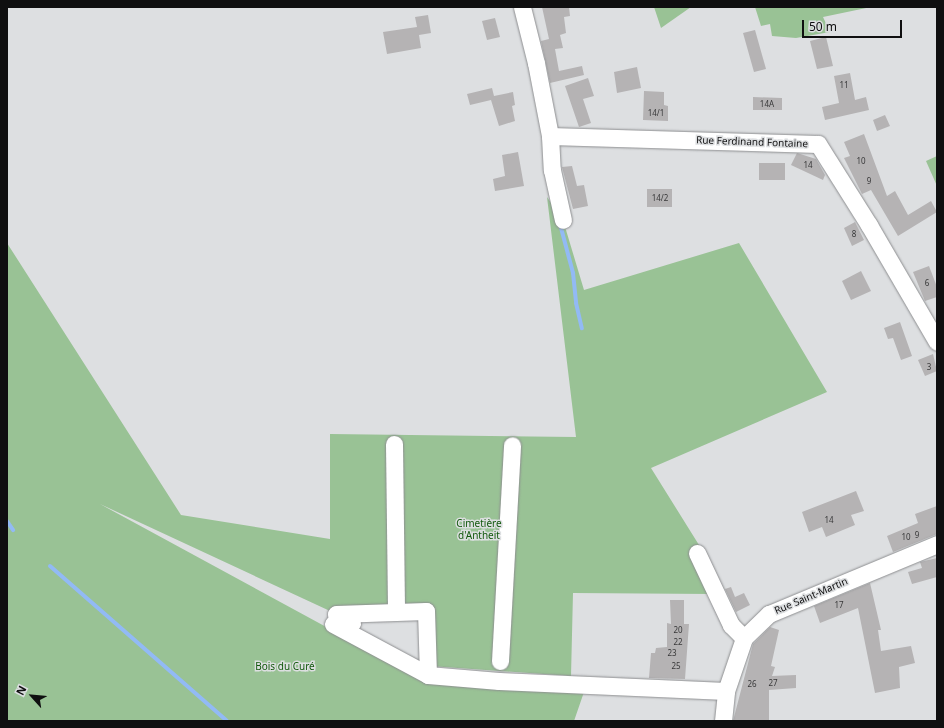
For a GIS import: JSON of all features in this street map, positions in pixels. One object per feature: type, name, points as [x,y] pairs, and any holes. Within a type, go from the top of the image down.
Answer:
[{"type":"street","points":[[522,7],[550,136],[552,170],[563,220]]},
{"type":"street","name":"Rue Ferdinand Fontaine","points":[[550,136],[818,144],[866,218],[937,342]]},
{"type":"street","points":[[394,444],[396,611]]},
{"type":"street","points":[[500,661],[512,445]]},
{"type":"street","name":"Rue Saint-Martin","points":[[723,721],[726,691],[744,638],[769,614],[937,544]]},
{"type":"street","points":[[697,553],[731,625],[744,638]]},
{"type":"street","points":[[379,649],[384,640],[336,614],[426,611],[428,674]]},
{"type":"street","points":[[333,624],[428,674],[610,686],[726,691]]},
{"type":"green space","points":[[654,7],[691,7],[661,28]]},
{"type":"green space","points":[[755,7],[871,7],[823,17],[830,32],[796,38],[772,36],[770,24],[761,26]]},
{"type":"green space","points":[[937,156],[937,186],[926,161]]},
{"type":"green space","points":[[547,197],[563,220],[584,290],[739,243],[827,392],[651,468],[699,545],[712,594],[573,593],[571,676],[430,666],[428,609],[330,611],[100,504],[422,679],[584,692],[574,721],[7,721],[7,243],[181,515],[330,539],[330,434],[576,437]]},
{"type":"building","points":[[542,7],[569,7],[570,16],[564,17],[566,33],[560,35],[563,48],[555,49],[559,71],[582,66],[584,75],[550,83],[541,41],[549,39]]},
{"type":"building","points":[[428,15],[431,33],[419,35],[421,48],[387,54],[383,32],[417,27],[415,17]]},
{"type":"building","points":[[495,18],[500,37],[487,40],[482,21]]},
{"type":"building","points":[[755,30],[766,69],[754,72],[743,33]]},
{"type":"building","points":[[826,37],[833,66],[817,69],[810,41]]},
{"type":"building","points":[[637,67],[641,88],[617,93],[614,72]]},
{"type":"building","points":[[850,73],[855,100],[866,97],[869,110],[825,120],[822,107],[839,103],[834,76]]},
{"type":"building","points":[[588,78],[594,96],[583,99],[591,123],[579,127],[565,86]]},
{"type":"building","points":[[492,88],[494,96],[513,92],[515,105],[512,106],[515,121],[499,126],[491,100],[470,105],[467,94]]},
{"type":"building","points":[[644,91],[664,92],[664,105],[668,106],[668,121],[643,120]]},
{"type":"building","points":[[753,97],[782,98],[782,110],[753,110]]},
{"type":"building","points":[[885,115],[890,126],[877,131],[873,120]]},
{"type":"building","points":[[864,134],[887,196],[895,191],[908,215],[931,201],[937,212],[898,236],[871,190],[862,194],[844,158],[850,156],[844,142]]},
{"type":"building","points":[[518,152],[524,186],[495,191],[493,179],[505,176],[502,155]]},
{"type":"building","points":[[797,153],[816,159],[825,175],[823,180],[791,165]]},
{"type":"building","points":[[759,163],[785,163],[785,180],[759,180]]},
{"type":"building","points":[[572,166],[577,186],[584,185],[588,206],[573,209],[562,167]]},
{"type":"building","points":[[647,189],[672,189],[672,207],[647,207]]},
{"type":"building","points":[[855,222],[864,240],[852,246],[844,228]]},
{"type":"building","points":[[929,266],[937,287],[937,297],[925,301],[913,272]]},
{"type":"building","points":[[861,271],[871,291],[851,300],[842,281]]},
{"type":"building","points":[[900,322],[912,356],[901,360],[893,338],[888,339],[884,328]]},
{"type":"building","points":[[933,354],[937,371],[925,376],[918,360]]},
{"type":"building","points":[[856,491],[864,511],[851,515],[855,525],[826,537],[822,527],[809,532],[802,512]]},
{"type":"building","points":[[937,506],[937,534],[893,552],[887,536],[918,523],[915,514]]},
{"type":"building","points":[[937,558],[937,577],[912,584],[908,572],[922,568],[920,562]]},
{"type":"building","points":[[870,583],[881,630],[878,630],[881,651],[911,646],[915,663],[899,667],[900,688],[875,693],[858,608],[820,623],[814,606]]},
{"type":"building","points":[[731,587],[735,597],[744,593],[750,605],[736,612],[725,589]]},
{"type":"building","points":[[670,600],[684,600],[684,624],[689,624],[685,679],[649,678],[651,653],[655,653],[656,648],[667,647],[667,623],[671,624]]},
{"type":"building","points":[[770,627],[779,630],[771,666],[775,667],[772,676],[796,675],[796,688],[769,690],[769,721],[733,721],[753,644]]},
{"type":"waterway","points":[[560,224],[573,273],[576,303],[582,328]]},
{"type":"waterway","points":[[7,521],[13,530]]},
{"type":"waterway","points":[[50,566],[227,721]]},
{"type":"park label","name":"Cimetière d'Antheit","points":[[479,528]]},
{"type":"park label","name":"Bois du Curé","points":[[285,667]]}]
